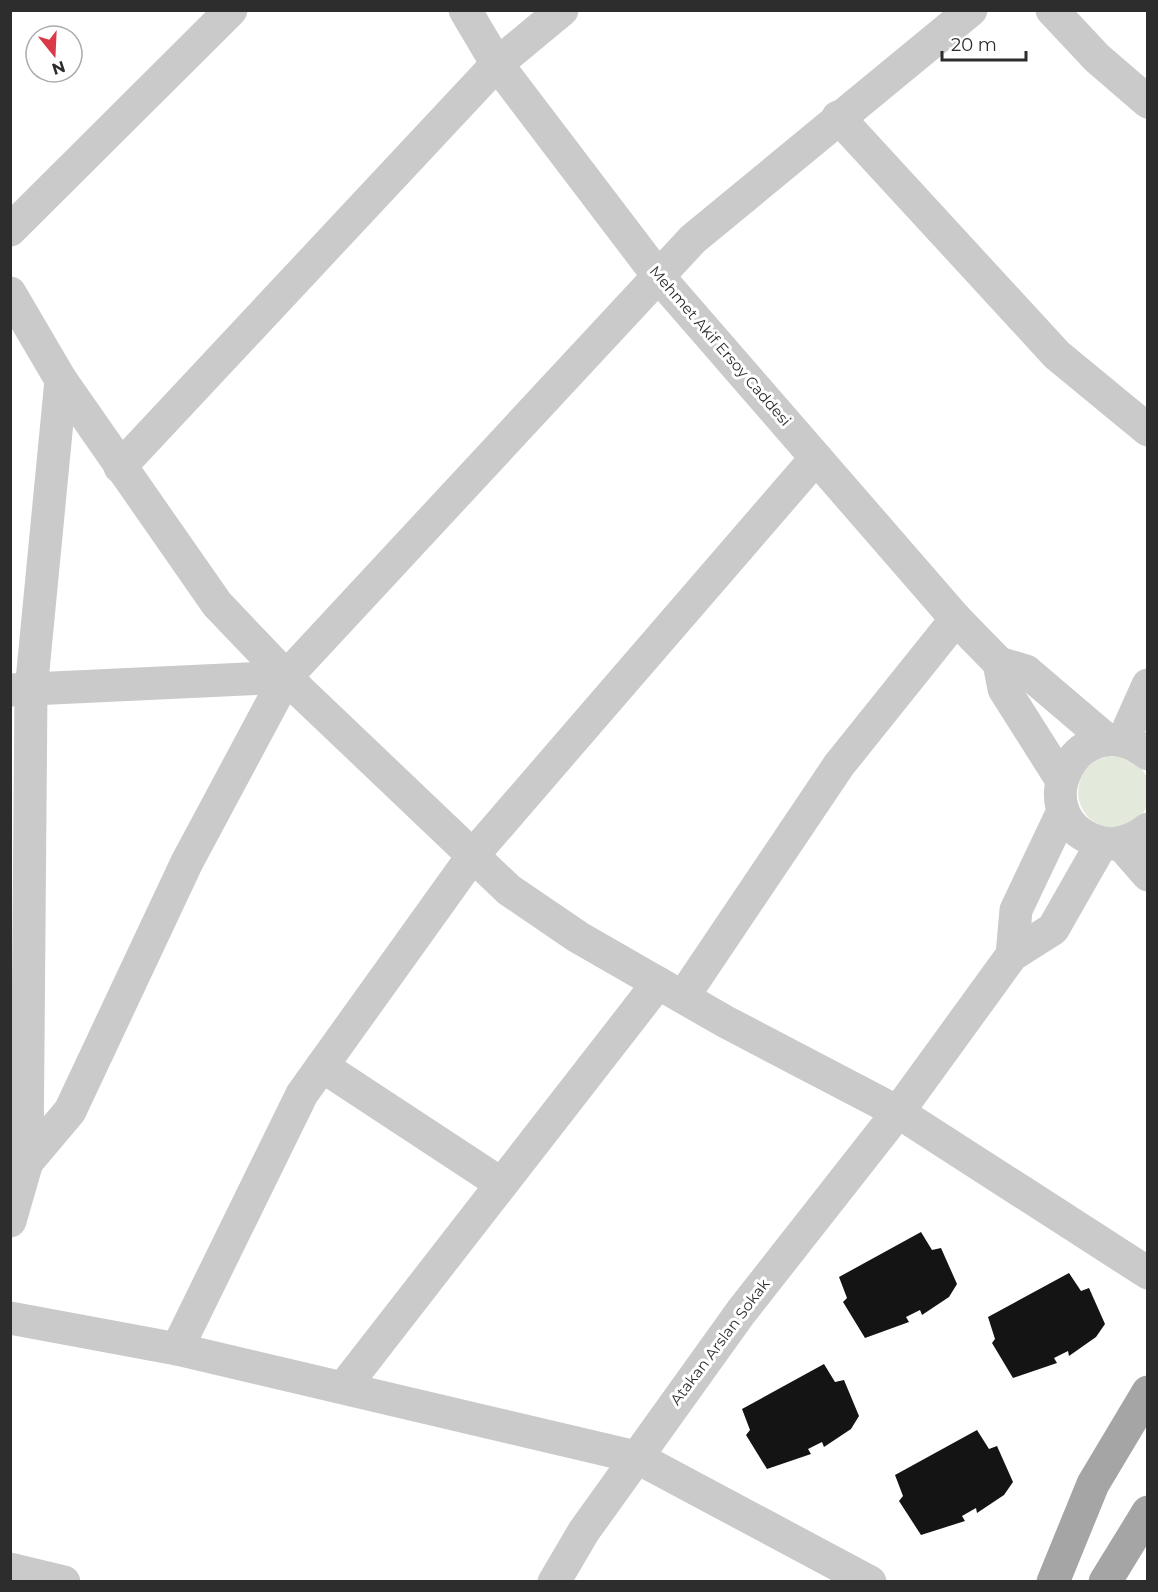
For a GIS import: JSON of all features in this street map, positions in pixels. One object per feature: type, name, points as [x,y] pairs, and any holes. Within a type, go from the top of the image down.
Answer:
[{"type":"main road","points":[[1053,1581],[1093,1484],[1148,1392]]},
{"type":"main road","points":[[1105,1581],[1148,1512]]},
{"type":"street","points":[[10,230],[231,10]]},
{"type":"street","name":"Mehmet Akif Ersoy Caddesi","points":[[465,10],[497,64],[659,277],[956,619],[999,663]]},
{"type":"street","points":[[120,467],[497,64],[562,10]]},
{"type":"street","points":[[27,1162],[70,1111],[187,862],[286,677],[693,238],[971,10]]},
{"type":"street","points":[[1052,10],[1097,58],[1148,102]]},
{"type":"street","points":[[838,117],[1057,354],[1148,430]]},
{"type":"street","points":[[10,293],[61,380],[217,604],[286,677],[365,755],[474,854],[509,890],[578,937],[671,990],[898,1112],[1148,1273]]},
{"type":"street","points":[[10,1221],[27,1162],[21,690],[61,380]]},
{"type":"street","points":[[177,1349],[302,1094],[474,854],[816,458]]},
{"type":"street","points":[[344,1387],[500,1183],[671,990],[839,765],[956,619]]},
{"type":"street","points":[[1123,839],[1086,837],[1072,826],[1062,795],[1004,689],[999,663],[1026,671],[1126,745]]},
{"type":"street","points":[[21,690],[286,677]]},
{"type":"street","points":[[1126,745],[1148,685]]},
{"type":"street","points":[[1012,955],[1016,910],[1062,795],[1067,765],[1078,752],[1091,744],[1126,745]]},
{"type":"street","points":[[1123,839],[1148,875]]},
{"type":"street","points":[[1012,955],[1053,929],[1123,839]]},
{"type":"street","name":"Atakan Arslan Sokak","points":[[554,1581],[584,1531],[636,1456],[741,1312],[898,1112],[1012,955]]},
{"type":"street","points":[[322,1066],[500,1183]]},
{"type":"street","points":[[10,1318],[177,1349],[636,1456],[861,1579]]},
{"type":"street","points":[[10,1569],[64,1581]]},
{"type":"green space","points":[[1114,756],[1134,762],[1144,772],[1150,792],[1144,812],[1134,822],[1114,828],[1094,822],[1084,812],[1078,792],[1084,772],[1094,762]]},
{"type":"building","points":[[921,1232],[932,1250],[941,1248],[957,1284],[949,1297],[922,1315],[920,1310],[906,1317],[909,1322],[865,1338],[843,1302],[847,1298],[839,1277]]},
{"type":"building","points":[[1069,1273],[1081,1291],[1089,1288],[1105,1324],[1096,1337],[1069,1356],[1068,1351],[1054,1358],[1057,1363],[1013,1378],[992,1343],[995,1339],[988,1317]]},
{"type":"building","points":[[824,1364],[835,1382],[844,1380],[859,1416],[851,1429],[824,1447],[822,1442],[808,1449],[811,1454],[767,1469],[746,1435],[750,1430],[742,1409]]},
{"type":"building","points":[[977,1430],[989,1449],[997,1446],[1013,1482],[1004,1495],[977,1513],[976,1508],[962,1516],[965,1521],[921,1535],[899,1501],[903,1496],[895,1475]]}]
